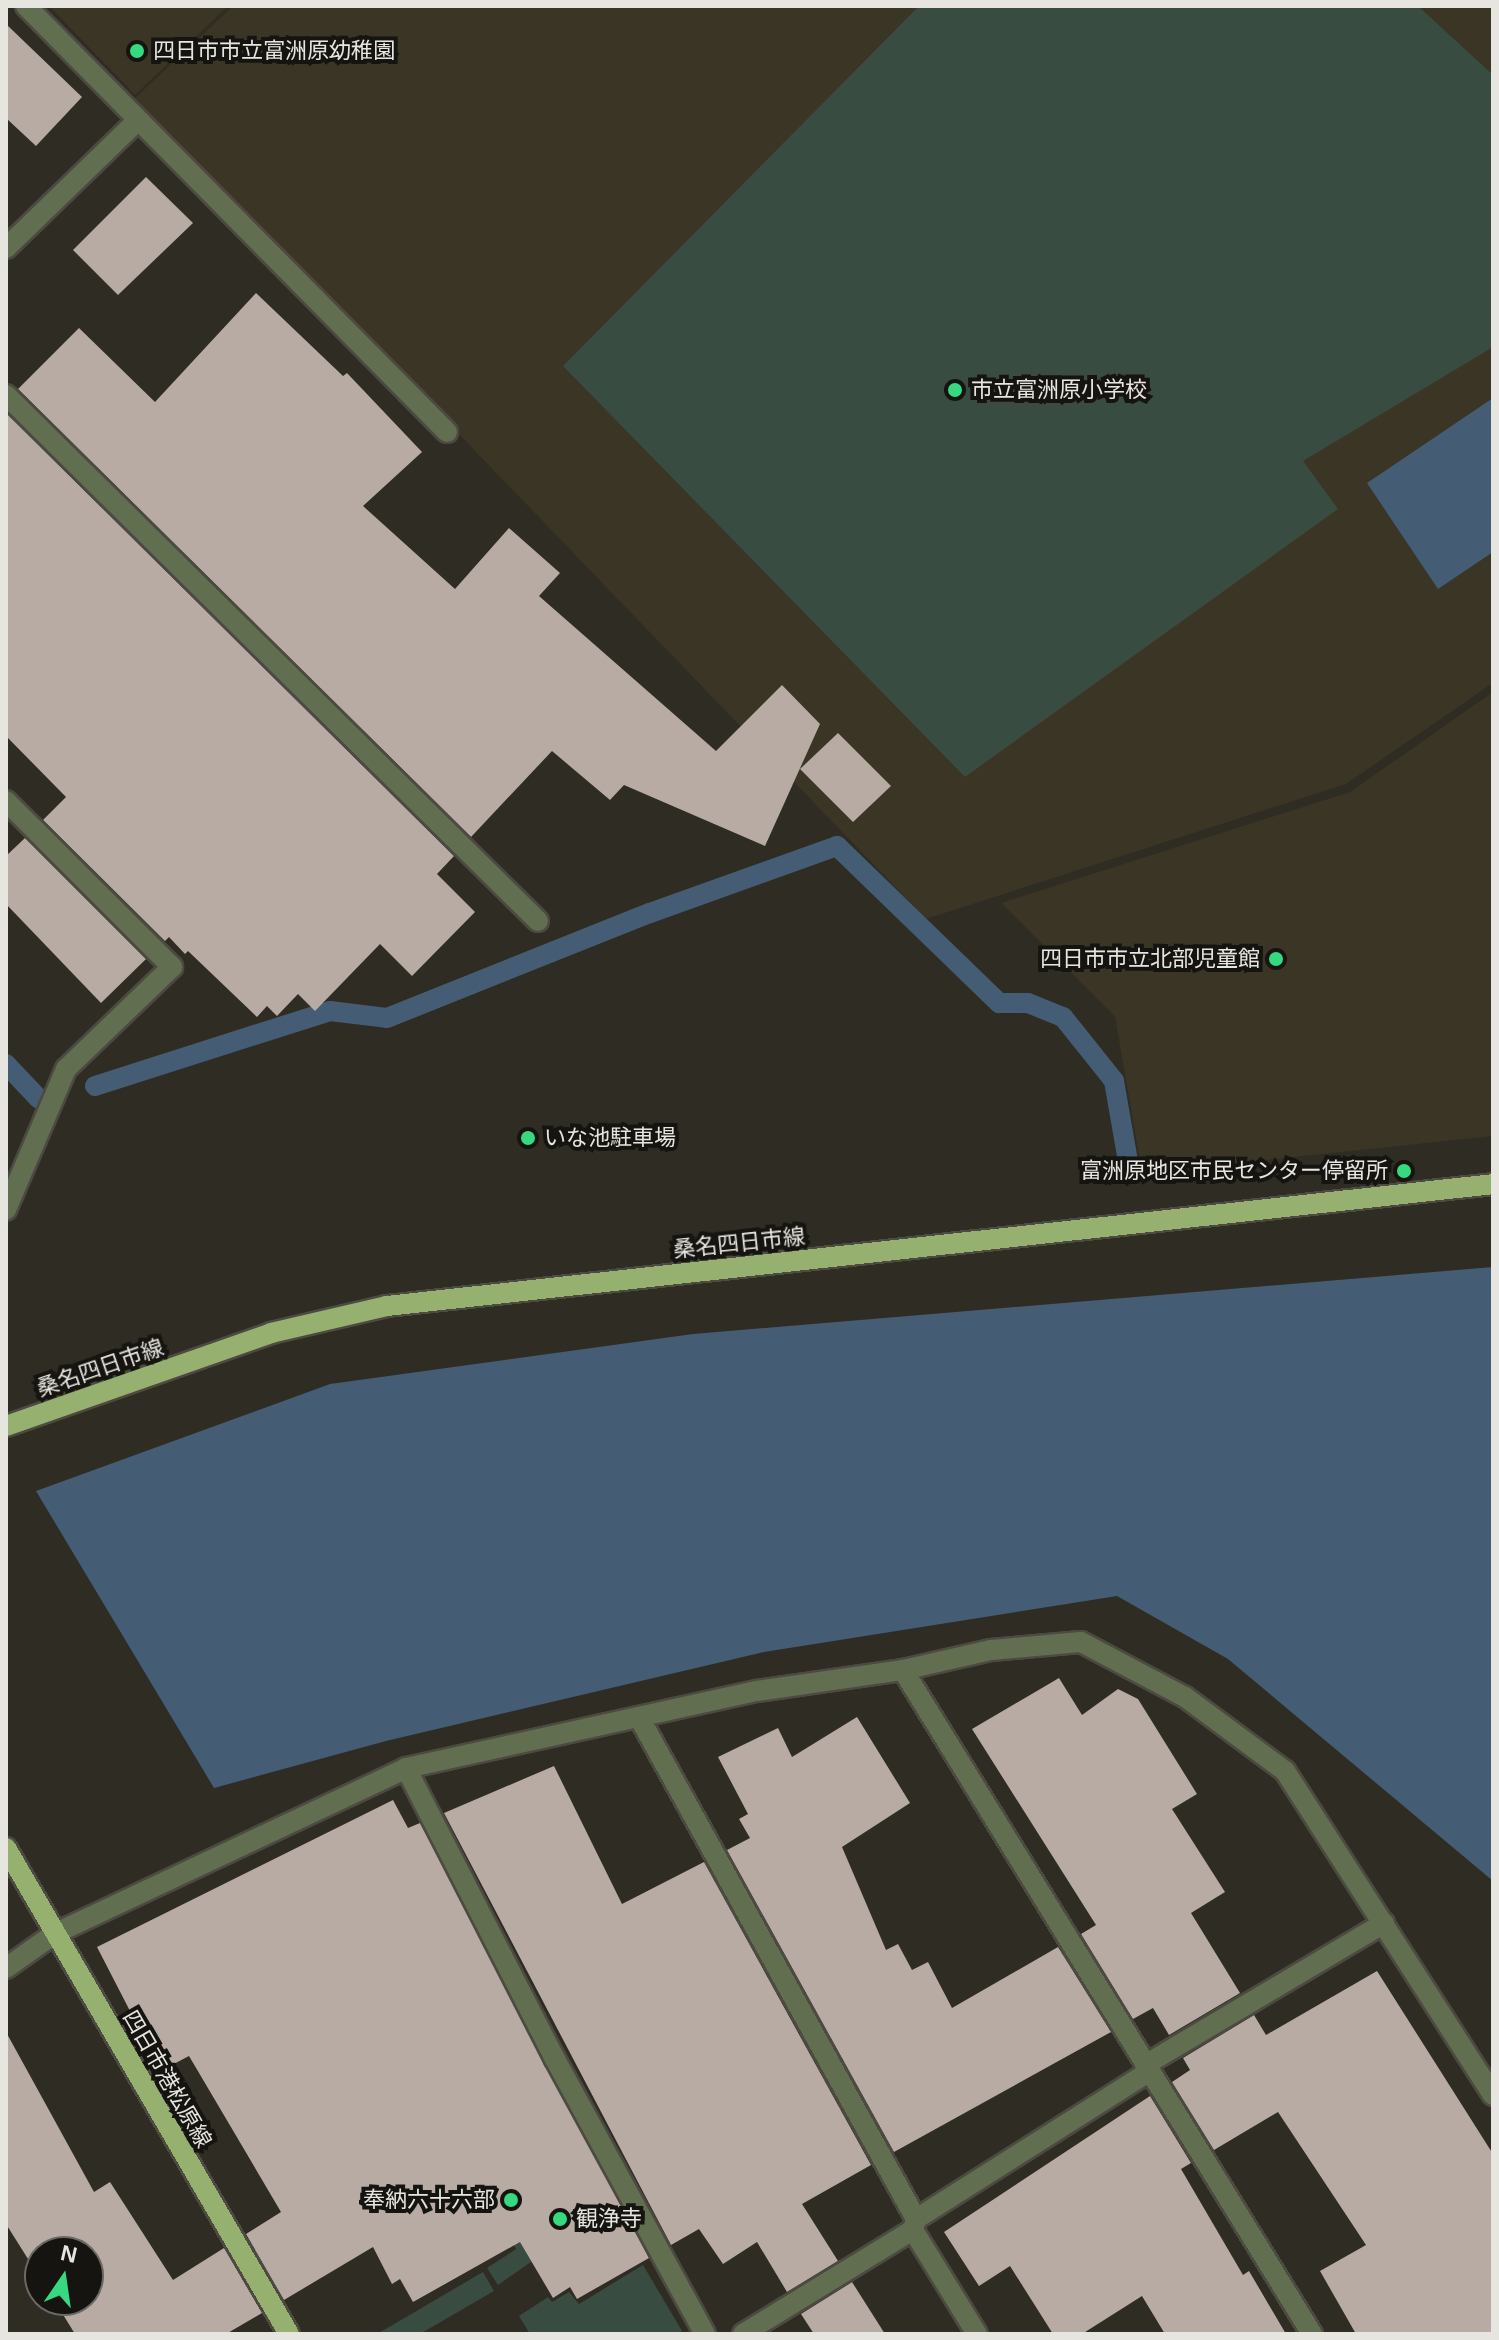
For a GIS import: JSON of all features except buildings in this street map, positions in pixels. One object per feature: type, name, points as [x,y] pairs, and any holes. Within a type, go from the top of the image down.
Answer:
[{"type":"main road","name":"桑名四日市線","points":[[6,1426],[271,1333],[387,1306],[1493,1184]]},
{"type":"main road","name":"四日市港松原線","points":[[6,1848],[289,2334]]},
{"type":"street","points":[[26,6],[136,122],[447,432]]},
{"type":"street","points":[[6,248],[136,122]]},
{"type":"street","points":[[6,395],[538,921]]},
{"type":"street","points":[[6,801],[172,967],[66,1069],[6,1210]]},
{"type":"street","points":[[6,1968],[50,1925],[406,1768],[757,1691],[903,1670],[991,1650],[1081,1642],[1159,1683],[1285,1771],[1493,2095]]},
{"type":"street","points":[[903,1670],[1312,2334]]},
{"type":"street","points":[[640,1719],[977,2334]]},
{"type":"street","points":[[406,1768],[555,2059],[705,2334]]},
{"type":"street","points":[[743,2334],[1148,2068],[1384,1923]]},
{"type":"shaded area","name":"四日市市立富洲原幼稚園","points":[[49,6],[228,6],[135,95]]},
{"type":"shaded area","name":"市立富洲原小学校","points":[[233,6],[1493,6],[1493,683],[1346,784],[926,919],[135,98]]},
{"type":"shaded area","name":"四日市市立北部児童館","points":[[1493,692],[1493,1136],[1142,1173],[1115,1016],[1001,903],[1350,792]]},
{"type":"green space","points":[[919,6],[1418,6],[1493,75],[1493,347],[1303,461],[1338,509],[965,777],[563,366]]},
{"type":"green space","points":[[482,2190],[538,2257],[498,2285],[487,2268],[516,2249]]},
{"type":"green space","points":[[643,2265],[682,2331],[677,2334],[530,2334],[519,2316],[548,2297],[552,2302],[569,2292],[579,2304]]},
{"type":"green space","points":[[483,2272],[494,2291],[420,2334],[377,2334]]},
{"type":"water","points":[[1493,398],[1493,552],[1438,589],[1367,483]]},
{"type":"water","points":[[1493,1267],[1493,1881],[1228,1659],[1117,1596],[764,1652],[386,1741],[214,1788],[36,1491],[330,1384],[693,1334]]},
{"type":"waterway","points":[[95,1086],[330,1011],[387,1018],[650,913],[837,846],[999,1003],[1028,1003],[1063,1017],[1114,1081],[1128,1161]]},
{"type":"waterway","points":[[6,1064],[39,1099]]},
{"type":"place","name":"四日市市立富洲原幼稚園","points":[[137,51]]},
{"type":"place","name":"市立富洲原小学校","points":[[955,390]]},
{"type":"place","name":"四日市市立北部児童館","points":[[1276,959]]},
{"type":"place","name":"いな池駐車場","points":[[528,1138]]},
{"type":"place","name":"富洲原地区市民センター停留所","points":[[1404,1171]]},
{"type":"place","name":"奉納六十六部","points":[[511,2200]]},
{"type":"place","name":"観浄寺","points":[[560,2219]]}]
